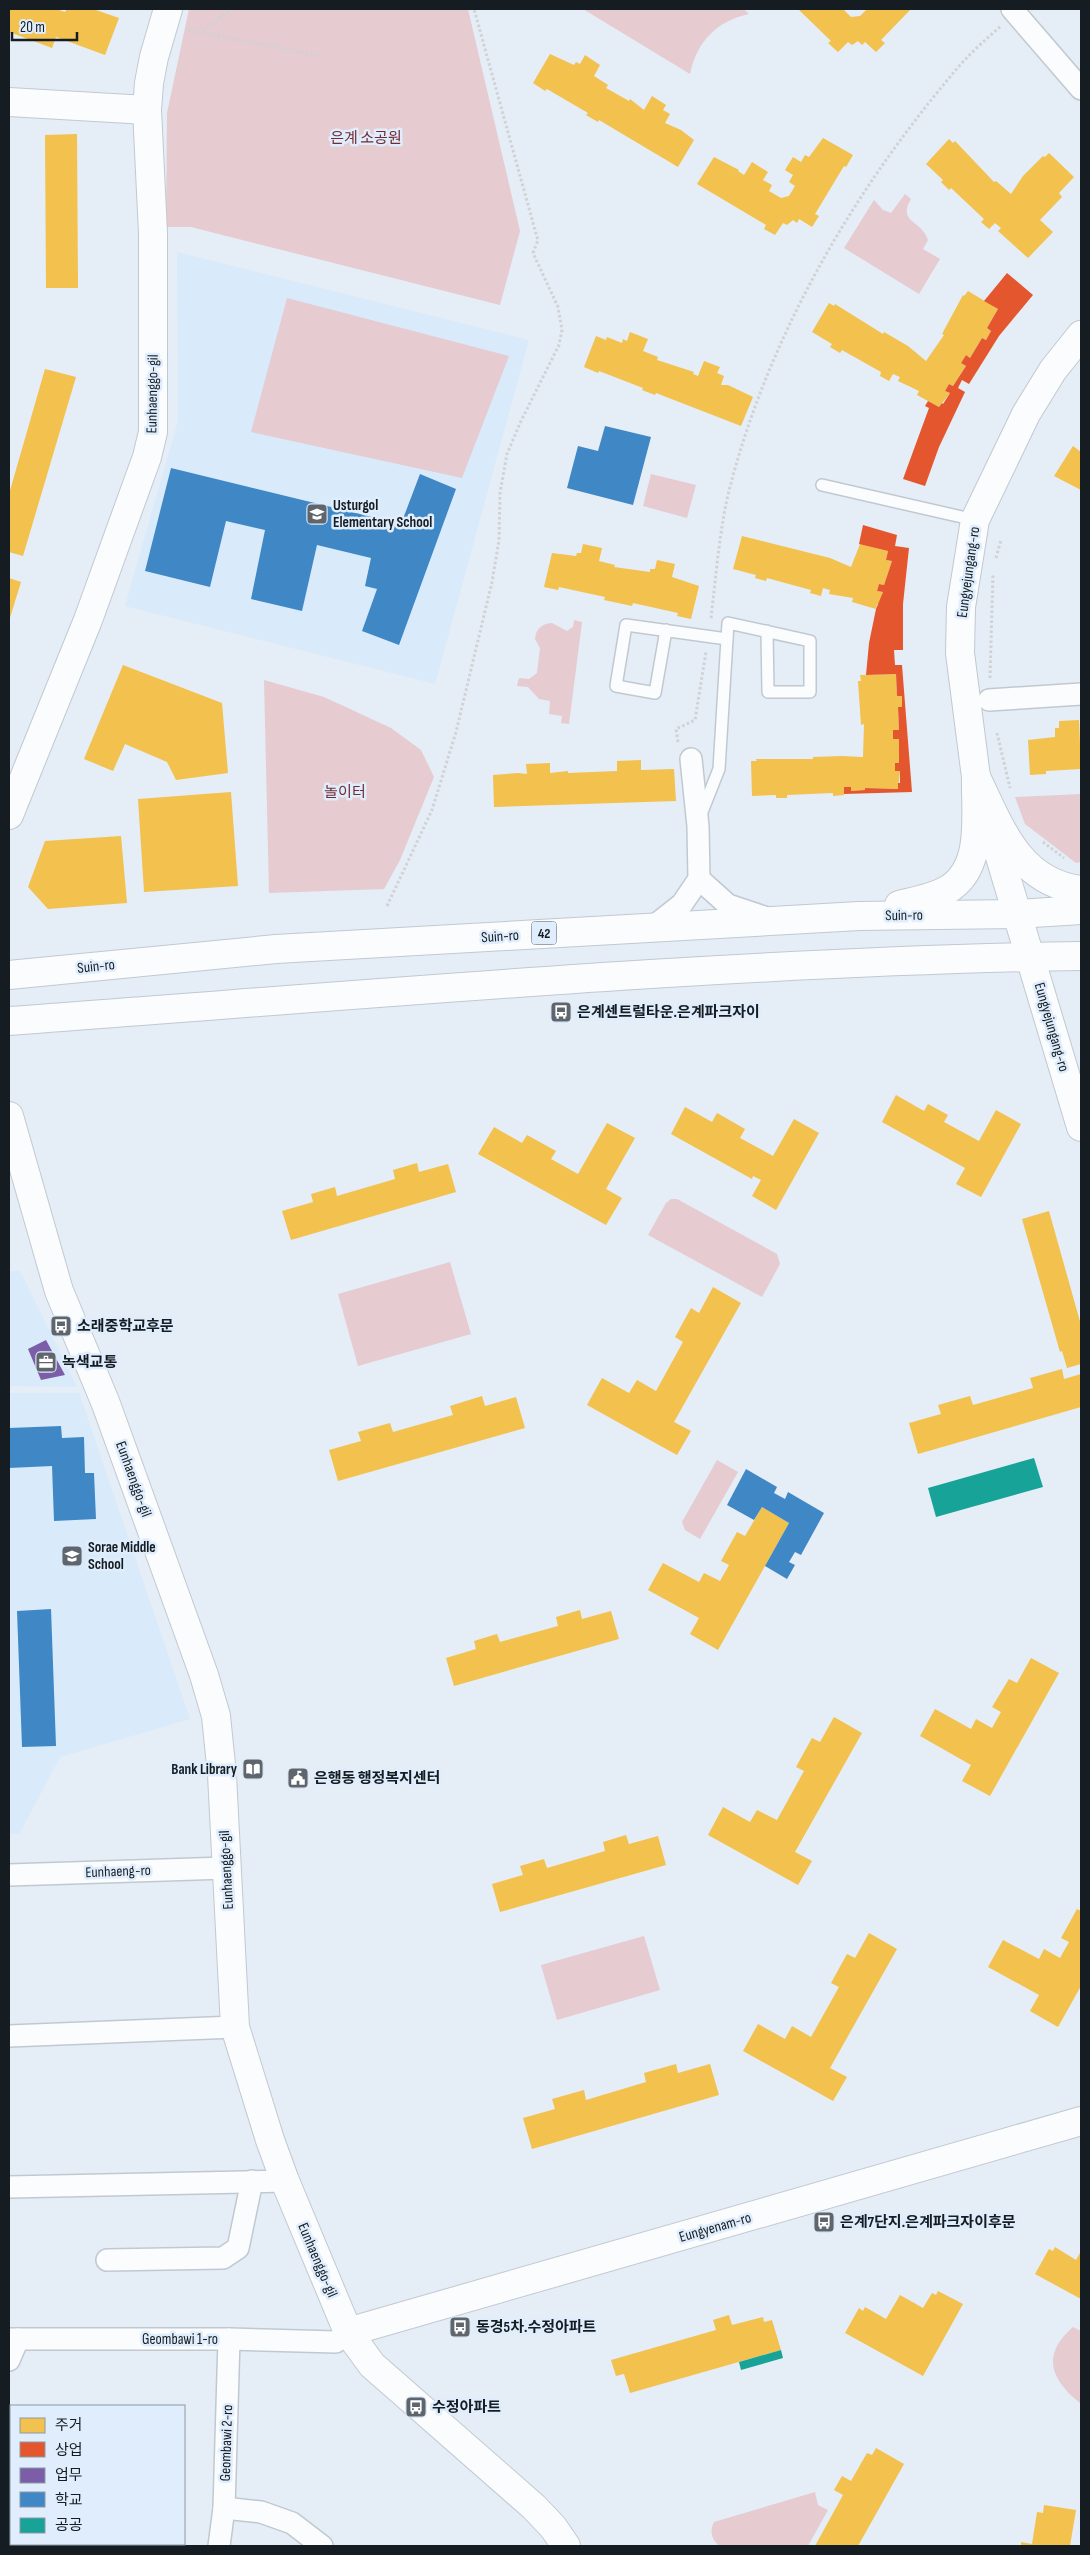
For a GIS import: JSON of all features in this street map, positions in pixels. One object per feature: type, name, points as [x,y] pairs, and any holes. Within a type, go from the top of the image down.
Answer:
[{"type":"street","name":"Eunhaenggo-gil","points":[[9,815],[88,620],[147,457],[153,432],[153,233],[147,110],[149,83],[154,57],[168,9]]},
{"type":"street","points":[[1013,10],[1081,89]]},
{"type":"street","points":[[9,102],[147,110]]},
{"type":"street","name":"Eungyejungang-ro","points":[[1081,335],[1053,370],[1026,414],[976,520],[961,607],[960,653],[976,777],[1081,1127]]},
{"type":"street","points":[[989,700],[1081,694]]},
{"type":"street","points":[[654,926],[682,904],[699,879],[698,826],[685,752]]},
{"type":"street","points":[[976,777],[1002,831],[1022,861],[1058,884],[1081,890]]},
{"type":"street","points":[[859,916],[938,894],[956,884],[964,875],[974,851],[976,777]]},
{"type":"street","points":[[699,879],[728,905],[773,920]]},
{"type":"street","name":"Suin-ro","points":[[9,975],[276,949],[654,926],[859,916],[1018,914],[1081,910]]},
{"type":"street","points":[[9,1021],[326,996],[709,970],[1081,956]]},
{"type":"street","name":"Eunhaenggo-gil","points":[[9,1116],[59,1291],[106,1404],[204,1675],[216,1716],[222,1775],[235,2027],[270,2140],[285,2181],[348,2332],[372,2365],[534,2507],[553,2527],[566,2546]]},
{"type":"street","name":"Eunhaeng-ro","points":[[9,1875],[226,1868]]},
{"type":"street","points":[[9,2036],[235,2027]]},
{"type":"street","name":"Eungyenam-ro","points":[[348,2332],[1081,2121]]},
{"type":"street","points":[[106,2260],[223,2258],[238,2248],[252,2181]]},
{"type":"street","points":[[9,2187],[285,2181]]},
{"type":"street","name":"Geombawi 1-ro","points":[[14,2339],[229,2339],[336,2342],[348,2332]]},
{"type":"street","points":[[9,2360],[14,2339]]},
{"type":"street","name":"Geombawi 2-ro","points":[[219,2546],[224,2508],[229,2339]]},
{"type":"street","points":[[224,2508],[261,2512],[292,2523],[322,2546]]},
{"type":"lane","points":[[822,485],[976,520]]},
{"type":"lane","points":[[698,826],[706,798],[720,769],[728,623],[767,631],[810,640],[810,692],[768,692],[767,631]]},
{"type":"lane","points":[[666,630],[655,693],[616,686],[626,625],[666,630],[727,639]]},
{"type":"path","points":[[203,31],[232,9]]},
{"type":"path","points":[[388,906],[432,810],[456,732],[492,582],[499,540],[500,492],[507,454],[521,421],[559,345],[562,330],[558,307],[533,253],[538,240],[474,9]]},
{"type":"path","points":[[685,752],[676,729],[695,720],[709,637],[730,486],[744,439],[784,337],[824,258],[904,134],[956,69],[1013,10]]},
{"type":"path","points":[[188,30],[203,31],[321,56]]},
{"type":"shaded area","name":"Usturgol Elementary School","points":[[177,252],[529,340],[435,684],[125,606],[178,421]]},
{"type":"shaded area","name":"녹색교통","points":[[9,1271],[20,1271],[77,1387],[9,1386]]},
{"type":"shaded area","name":"Sorae Middle School","points":[[9,1393],[79,1393],[190,1719],[60,1757],[19,1834],[9,1834]]},
{"type":"green space","name":"은계 소공원","points":[[189,9],[468,9],[520,231],[500,305],[191,227],[166,227],[167,113]]},
{"type":"green space","points":[[583,9],[744,9],[749,14],[727,22],[710,34],[703,42],[693,62],[690,74]]},
{"type":"green space","points":[[905,194],[911,199],[907,207],[909,217],[925,233],[928,240],[923,249],[940,259],[919,294],[844,248],[874,200],[883,210],[891,213]]},
{"type":"green space","points":[[287,298],[509,356],[462,478],[251,432]]},
{"type":"green space","points":[[651,474],[696,485],[687,518],[643,506]]},
{"type":"green space","points":[[574,620],[582,622],[569,724],[561,723],[562,716],[549,714],[550,701],[539,699],[528,687],[517,686],[519,678],[529,679],[537,673],[540,648],[535,639],[540,628],[552,623],[567,631],[573,627]]},
{"type":"green space","name":"놀이터","points":[[264,680],[324,697],[391,728],[421,750],[434,777],[400,860],[384,889],[269,893]]},
{"type":"green space","points":[[1081,794],[1081,862],[1076,863],[1025,824],[1015,797]]},
{"type":"green space","points":[[671,1199],[677,1199],[777,1254],[780,1264],[762,1297],[648,1235],[666,1203]]},
{"type":"green space","points":[[450,1262],[471,1334],[358,1366],[338,1294]]},
{"type":"green space","points":[[717,1460],[738,1472],[700,1539],[685,1530],[682,1522]]},
{"type":"green space","points":[[644,1936],[660,1990],[557,2020],[541,1965]]},
{"type":"green space","points":[[1073,2327],[1081,2331],[1081,2404],[1062,2385],[1053,2367],[1056,2347]]},
{"type":"green space","points":[[815,2492],[818,2505],[828,2510],[808,2546],[719,2546],[713,2538],[712,2529],[714,2522]]},
{"type":"building: 주거","points":[[9,9],[56,9],[65,12],[67,9],[93,9],[119,18],[105,55],[56,37],[52,48],[9,32]]},
{"type":"building: 주거","points":[[798,9],[843,9],[851,17],[860,16],[867,9],[911,9],[881,40],[885,43],[876,52],[865,42],[862,45],[858,41],[852,45],[848,42],[838,52],[828,43],[831,41]]},
{"type":"building: 주거","points":[[550,54],[574,65],[576,62],[580,64],[585,55],[600,65],[594,76],[608,85],[606,88],[629,101],[630,99],[644,110],[652,96],[666,105],[663,110],[670,114],[665,123],[681,130],[694,140],[678,167],[599,120],[598,122],[586,115],[588,113],[547,89],[545,91],[533,83]]},
{"type":"building: 주거","points":[[77,134],[78,288],[46,288],[45,135]]},
{"type":"building: 주거","points":[[823,138],[853,155],[846,167],[844,166],[815,214],[819,216],[812,227],[799,219],[797,223],[793,220],[787,225],[783,223],[775,235],[764,229],[766,225],[697,184],[714,157],[739,170],[744,175],[752,162],[768,172],[763,180],[772,185],[769,191],[781,198],[789,196],[795,186],[789,182],[793,175],[785,170],[793,157],[801,162],[805,155],[809,157]]},
{"type":"building: 주거","points":[[949,139],[953,143],[955,141],[994,182],[996,181],[1011,194],[1023,176],[1043,156],[1045,157],[1049,153],[1074,177],[1059,193],[1062,197],[1040,220],[1053,232],[1028,258],[998,231],[1001,228],[995,223],[989,229],[981,222],[984,219],[951,188],[949,190],[941,182],[943,180],[926,164]]},
{"type":"building: 주거","points":[[968,291],[998,309],[987,328],[991,331],[986,340],[982,338],[970,358],[966,355],[961,363],[966,366],[953,386],[949,384],[945,391],[950,393],[939,407],[917,395],[919,391],[898,381],[900,377],[893,374],[889,381],[880,376],[881,372],[842,350],[840,353],[830,347],[832,344],[812,332],[829,303],[834,306],[835,304],[883,334],[884,332],[908,346],[926,361],[944,335],[942,334],[963,295]]},
{"type":"building: 주거","points":[[630,332],[648,339],[643,351],[658,357],[657,360],[694,372],[693,374],[698,376],[704,361],[720,367],[717,373],[724,376],[721,385],[728,385],[753,397],[741,426],[656,393],[655,395],[642,390],[643,388],[599,371],[598,373],[584,367],[596,336],[606,340],[607,337],[622,343],[623,339],[627,341]]},
{"type":"building: 주거","points":[[45,369],[76,377],[23,556],[9,552],[9,494]]},
{"type":"building: 주거","points":[[1073,446],[1081,452],[1081,490],[1054,476]]},
{"type":"building: 주거","points":[[742,536],[830,558],[851,567],[860,544],[888,551],[886,560],[892,561],[884,585],[879,584],[877,591],[883,592],[879,604],[877,604],[876,609],[852,602],[853,598],[829,594],[830,590],[823,588],[821,596],[810,593],[811,590],[767,578],[766,581],[755,578],[756,575],[733,569]]},
{"type":"building: 주거","points":[[583,544],[602,548],[599,561],[615,565],[614,567],[650,572],[650,569],[655,569],[657,560],[675,564],[672,577],[699,586],[691,619],[677,616],[678,613],[633,603],[632,606],[604,600],[605,597],[559,587],[558,590],[544,587],[552,553],[576,556],[577,553],[581,553]]},
{"type":"building: 주거","points":[[9,578],[21,582],[9,621]]},
{"type":"building: 주거","points":[[123,665],[222,703],[228,773],[176,780],[167,762],[125,744],[113,771],[84,759]]},
{"type":"building: 주거","points":[[896,674],[897,696],[902,696],[902,707],[898,707],[899,730],[893,730],[893,739],[899,739],[899,763],[895,763],[895,771],[900,771],[898,789],[865,788],[865,790],[851,791],[851,787],[844,787],[844,795],[833,796],[833,793],[787,795],[787,798],[776,798],[776,795],[752,796],[751,761],[757,761],[756,759],[863,757],[864,724],[861,725],[858,681],[861,681],[860,675]]},
{"type":"building: 주거","points":[[1079,720],[1081,769],[1046,771],[1046,774],[1030,775],[1028,740],[1055,737],[1055,728],[1059,728],[1059,721]]},
{"type":"building: 주거","points":[[641,760],[641,770],[674,769],[676,801],[494,807],[493,775],[527,774],[526,764],[550,763],[550,773],[568,771],[568,773],[617,771],[617,761]]},
{"type":"building: 주거","points":[[231,792],[238,886],[144,892],[138,799]]},
{"type":"building: 주거","points":[[121,836],[127,903],[48,909],[28,887],[45,841]]},
{"type":"building: 주거","points":[[896,1095],[924,1111],[928,1104],[948,1115],[944,1122],[979,1141],[996,1110],[1021,1124],[981,1197],[956,1184],[965,1168],[882,1122]]},
{"type":"building: 주거","points":[[685,1107],[712,1122],[717,1113],[745,1129],[740,1138],[773,1156],[794,1119],[819,1133],[776,1210],[752,1196],[761,1180],[753,1176],[752,1179],[671,1134]]},
{"type":"building: 주거","points":[[607,1123],[635,1138],[606,1189],[622,1198],[606,1225],[478,1154],[494,1127],[522,1143],[527,1135],[556,1151],[551,1159],[578,1174]]},
{"type":"building: 주거","points":[[417,1163],[419,1172],[448,1164],[456,1192],[291,1240],[282,1211],[313,1202],[311,1194],[335,1187],[337,1196],[395,1179],[393,1170]]},
{"type":"building: 주거","points":[[1049,1211],[1081,1325],[1081,1364],[1067,1368],[1062,1351],[1060,1352],[1022,1219]]},
{"type":"building: 주거","points":[[713,1287],[741,1303],[674,1422],[691,1431],[677,1455],[587,1405],[602,1378],[629,1393],[637,1380],[656,1391],[683,1342],[675,1337],[691,1308],[699,1313]]},
{"type":"building: 주거","points":[[1062,1369],[1064,1379],[1081,1374],[1081,1407],[918,1454],[909,1423],[941,1414],[938,1405],[970,1396],[973,1405],[1033,1388],[1030,1378]]},
{"type":"building: 주거","points":[[482,1396],[485,1406],[516,1397],[525,1428],[338,1481],[329,1450],[361,1441],[358,1432],[390,1423],[393,1432],[453,1415],[450,1406]]},
{"type":"building: 주거","points":[[762,1507],[789,1523],[718,1650],[690,1634],[699,1618],[648,1590],[663,1563],[699,1582],[704,1573],[720,1581],[729,1565],[721,1561],[737,1532],[745,1536]]},
{"type":"building: 주거","points":[[580,1610],[582,1619],[611,1611],[619,1639],[454,1686],[446,1658],[476,1649],[474,1641],[497,1634],[500,1642],[558,1626],[556,1617]]},
{"type":"building: 주거","points":[[1031,1658],[1059,1673],[990,1796],[962,1781],[971,1765],[920,1736],[935,1709],[971,1729],[976,1719],[992,1728],[1001,1712],[992,1707],[1009,1679],[1017,1683]]},
{"type":"building: 주거","points":[[834,1717],[862,1733],[795,1852],[812,1861],[798,1885],[708,1835],[723,1807],[750,1822],[757,1810],[777,1820],[804,1771],[796,1767],[812,1738],[820,1742]]},
{"type":"building: 주거","points":[[626,1835],[629,1844],[658,1836],[666,1865],[500,1912],[492,1884],[523,1875],[520,1866],[544,1859],[547,1868],[605,1851],[603,1842]]},
{"type":"building: 주거","points":[[1077,1909],[1081,1911],[1081,1986],[1058,2027],[1030,2011],[1039,1995],[988,1967],[1003,1940],[1039,1959],[1044,1949],[1060,1958],[1069,1942],[1061,1938]]},
{"type":"building: 주거","points":[[869,1933],[897,1949],[830,2068],[847,2077],[833,2101],[743,2051],[758,2024],[785,2039],[792,2026],[811,2037],[839,1987],[831,1983],[847,1954],[855,1958]]},
{"type":"building: 주거","points":[[676,2064],[678,2073],[710,2064],[719,2095],[532,2149],[523,2118],[555,2109],[552,2099],[584,2090],[586,2100],[646,2082],[644,2073]]},
{"type":"building: 주거","points":[[1055,2247],[1076,2260],[1081,2251],[1081,2299],[1035,2274],[1049,2249],[1053,2251]]},
{"type":"building: 주거","points":[[938,2291],[963,2304],[923,2376],[845,2333],[859,2308],[863,2311],[865,2307],[886,2319],[900,2295],[923,2308],[932,2293],[936,2295]]},
{"type":"building: 주거","points":[[729,2315],[732,2325],[763,2317],[764,2322],[772,2320],[781,2350],[630,2393],[624,2374],[616,2376],[611,2360],[716,2330],[713,2320]]},
{"type":"building: 주거","points":[[876,2448],[904,2464],[858,2546],[815,2546],[843,2495],[834,2490],[842,2476],[851,2481],[867,2453],[872,2455]]},
{"type":"building: 주거","points":[[1044,2505],[1076,2510],[1070,2546],[1021,2546],[1021,2542],[1032,2544],[1037,2512],[1043,2513]]},
{"type":"building: 상업","points":[[1007,273],[1033,295],[999,336],[969,384],[962,380],[958,388],[965,392],[939,447],[925,486],[903,479],[929,408],[925,406],[928,401],[939,407],[943,404],[950,393],[945,391],[949,384],[953,386],[966,366],[961,363],[966,355],[970,358],[982,338],[986,340],[991,331],[987,328],[998,309],[984,301]]},
{"type":"building: 상업","points":[[863,525],[897,535],[895,546],[909,548],[903,604],[903,650],[894,650],[895,665],[902,665],[912,792],[844,794],[844,787],[851,787],[851,791],[865,790],[865,788],[898,789],[898,783],[900,783],[900,771],[895,771],[895,763],[899,763],[899,739],[893,739],[893,730],[899,730],[898,707],[902,707],[902,696],[897,696],[896,674],[866,675],[869,643],[876,609],[883,592],[877,591],[879,584],[884,585],[892,561],[886,560],[888,551],[859,544]]},
{"type":"building: 업무","name":"녹색교통","points":[[46,1340],[65,1375],[41,1380],[28,1349]]},
{"type":"building: 학교","points":[[605,426],[651,437],[633,505],[567,488],[578,446],[598,451]]},
{"type":"building: 학교","points":[[171,468],[401,524],[420,474],[456,489],[399,645],[362,631],[377,589],[365,586],[371,558],[317,545],[302,611],[251,599],[265,530],[226,521],[210,587],[145,571]]},
{"type":"building: 학교","points":[[61,1426],[62,1438],[84,1437],[85,1473],[94,1473],[96,1519],[54,1521],[52,1466],[9,1468],[9,1428]]},
{"type":"building: 학교","points":[[746,1469],[777,1487],[774,1493],[785,1499],[788,1492],[824,1513],[801,1555],[795,1552],[789,1562],[795,1565],[787,1579],[765,1566],[789,1523],[762,1507],[754,1520],[727,1505]]},
{"type":"building: 학교","points":[[51,1609],[56,1746],[22,1747],[17,1611]]},
{"type":"building: 공공","points":[[1034,1458],[1043,1487],[936,1517],[928,1488]]},
{"type":"building: 공공","points":[[781,2350],[783,2358],[741,2370],[739,2362]]},
{"type":"place","name":"Usturgol Elementary School","points":[[317,514]]},
{"type":"place","name":"은계센트럴타운.은계파크자이","points":[[561,1012]]},
{"type":"place","name":"소래중학교후문","points":[[61,1326]]},
{"type":"place","name":"녹색교통","points":[[46,1362]]},
{"type":"place","name":"Sorae Middle School","points":[[72,1556]]},
{"type":"place","name":"Bank Library","points":[[253,1769]]},
{"type":"place","name":"은행동 행정복지센터","points":[[298,1778]]},
{"type":"place","name":"은계7단지.은계파크자이후문","points":[[824,2222]]},
{"type":"place","name":"동경5차.수정아파트","points":[[460,2327]]},
{"type":"place","name":"수정아파트","points":[[416,2407]]}]
